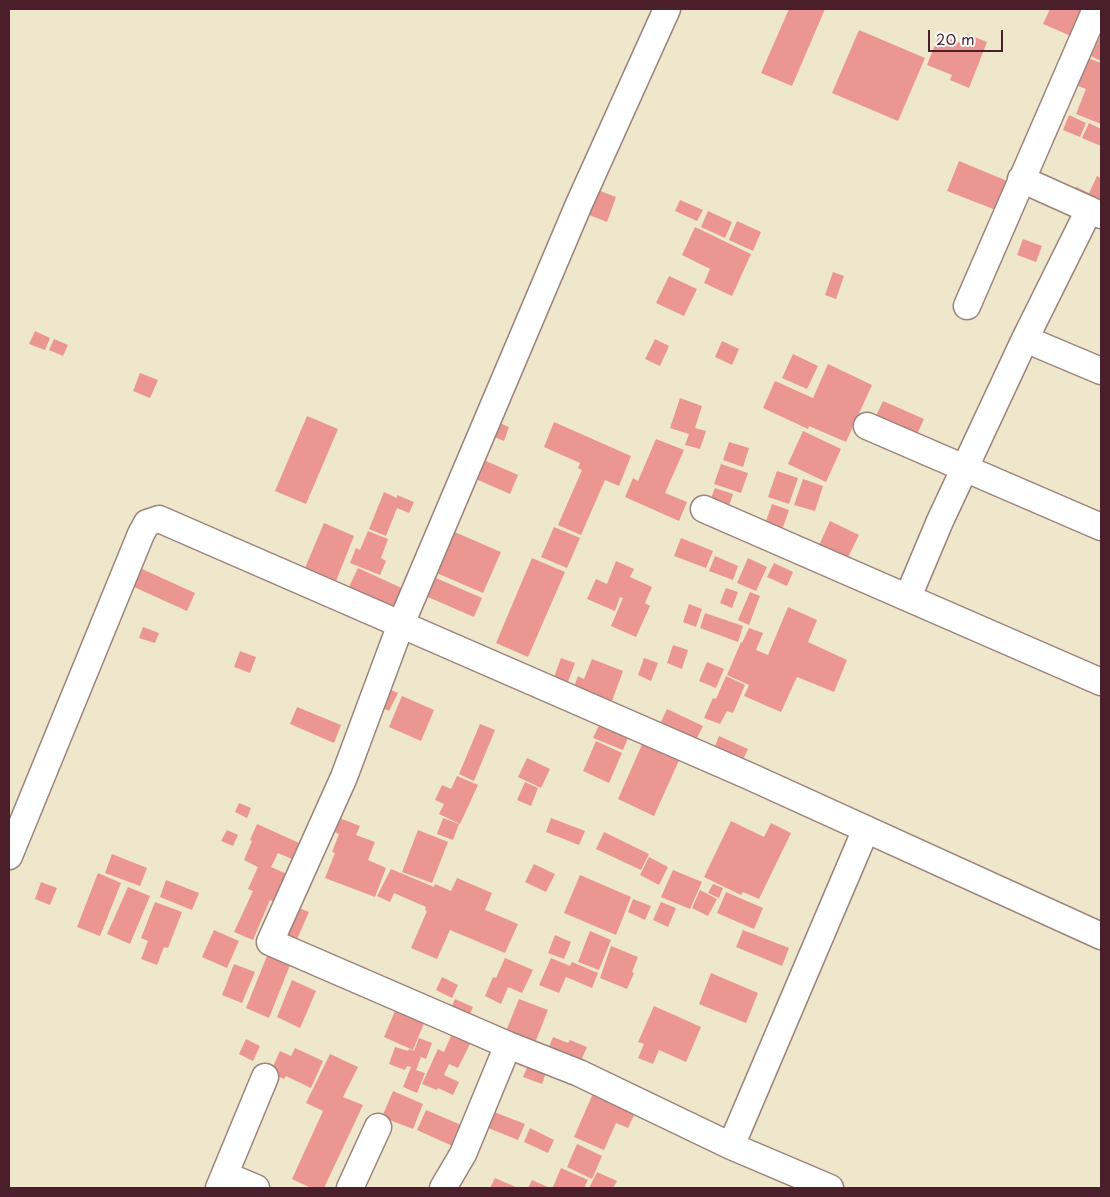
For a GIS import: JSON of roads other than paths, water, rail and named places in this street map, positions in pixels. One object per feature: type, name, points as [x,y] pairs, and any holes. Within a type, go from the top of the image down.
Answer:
[{"type":"street","points":[[667,9],[579,204],[402,624],[344,776],[270,942],[508,1045],[579,1073],[731,1146],[830,1188]]},
{"type":"street","points":[[967,306],[1096,9]]},
{"type":"street","points":[[908,597],[940,521],[1025,339],[1095,212],[1021,179]]},
{"type":"street","points":[[1025,339],[1101,371]]},
{"type":"street","points":[[867,426],[1101,527]]},
{"type":"street","points":[[704,509],[1101,682]]},
{"type":"street","points":[[9,856],[141,534],[147,523],[159,519],[749,776],[866,829],[1098,927]]},
{"type":"street","points":[[731,1146],[866,829]]},
{"type":"street","points":[[443,1188],[463,1154],[508,1045]]},
{"type":"street","points":[[256,1188],[222,1182],[265,1077]]},
{"type":"street","points":[[350,1188],[378,1127]]}]
